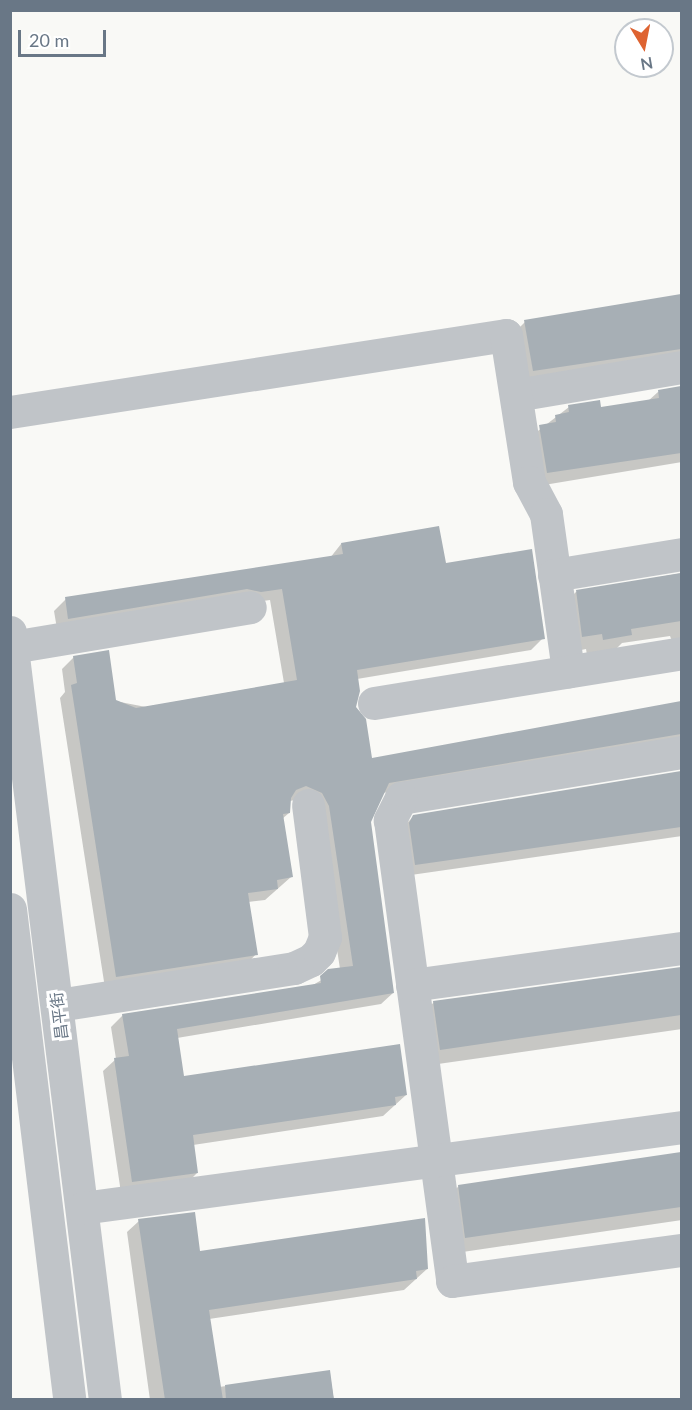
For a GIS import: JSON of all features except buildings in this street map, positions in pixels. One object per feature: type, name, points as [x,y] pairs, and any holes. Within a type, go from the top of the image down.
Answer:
[{"type":"street","points":[[10,412],[506,335],[529,483],[546,514],[568,671]]},
{"type":"street","points":[[516,395],[681,367]]},
{"type":"street","points":[[555,575],[681,554]]},
{"type":"street","points":[[11,640],[250,607]]},
{"type":"street","name":"昌平街","points":[[11,640],[58,1005],[105,1400]]},
{"type":"street","points":[[374,703],[681,652]]},
{"type":"street","points":[[681,752],[401,798],[390,820],[452,1281],[681,1250]]},
{"type":"street","points":[[58,1005],[294,968],[311,960],[319,952],[325,937],[308,805]]},
{"type":"street","points":[[10,909],[69,1400]]},
{"type":"street","points":[[412,985],[681,948]]},
{"type":"street","points":[[82,1208],[681,1126]]}]
